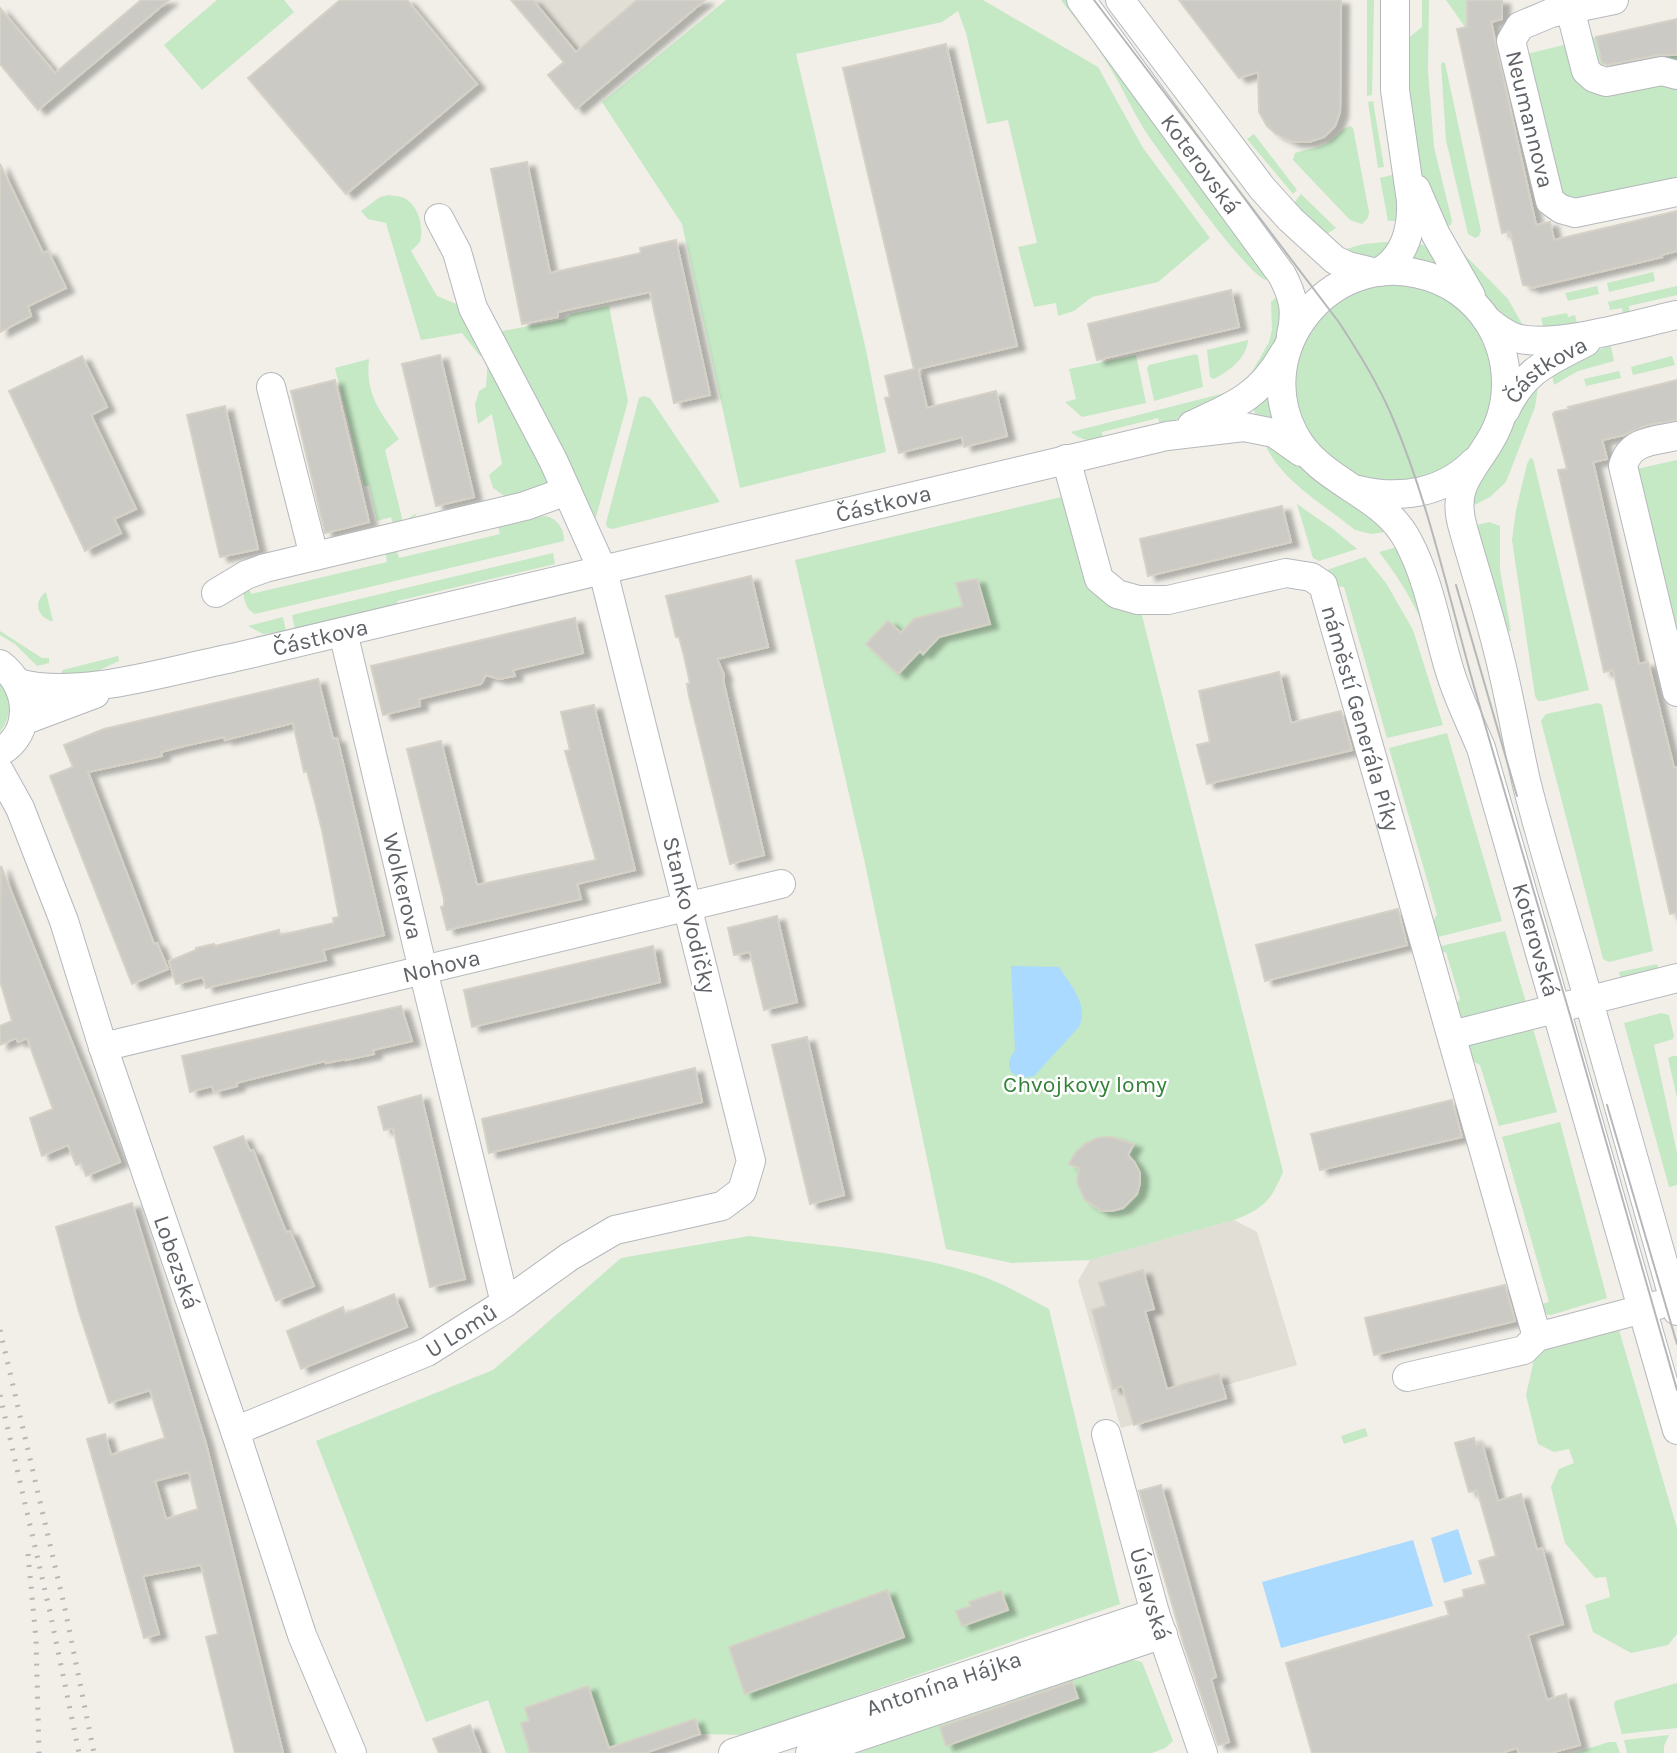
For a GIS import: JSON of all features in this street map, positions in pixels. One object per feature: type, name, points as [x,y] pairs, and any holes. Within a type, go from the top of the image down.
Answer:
[{"type":"street","name":"Koterovská","points":[[1081,0],[1282,275],[1291,292],[1295,309],[1281,381],[1282,398],[1292,432],[1312,460],[1327,473],[1369,499],[1398,524],[1417,559],[1453,680],[1481,748],[1677,1430]]},
{"type":"street","name":"Koterovská","points":[[1120,0],[1262,188],[1290,219],[1335,260],[1348,266],[1376,272]]},
{"type":"street","points":[[1376,272],[1393,262],[1410,230],[1411,201],[1395,90],[1395,0]]},
{"type":"street","name":"Neumannova","points":[[1614,0],[1557,7],[1520,26],[1511,41],[1549,201],[1561,209],[1575,213],[1677,192]]},
{"type":"street","points":[[1557,7],[1586,71],[1594,78],[1606,82],[1662,71],[1677,75]]},
{"type":"street","points":[[1407,167],[1436,235],[1483,315]]},
{"type":"street","points":[[439,218],[457,252],[473,308],[553,460],[603,571]]},
{"type":"street","name":"Koterovská","points":[[1289,342],[1309,309],[1328,291],[1357,276],[1403,271],[1426,275],[1455,289],[1483,315],[1501,348],[1506,378],[1503,409],[1499,424],[1462,485],[1459,497],[1461,521],[1499,653],[1528,786],[1676,1306]]},
{"type":"street","name":"Částkova","points":[[1483,315],[1498,329],[1520,340],[1553,340],[1607,331],[1677,314]]},
{"type":"street","name":"Částkova","points":[[1499,424],[1515,392],[1530,374],[1607,331]]},
{"type":"street","name":"Částkova","points":[[1167,436],[1238,404],[1270,374],[1289,342]]},
{"type":"street","points":[[271,387],[314,555]]},
{"type":"street","name":"Částkova","points":[[9,674],[36,688],[55,689],[120,682],[603,571],[1167,436],[1244,427],[1259,429],[1286,440],[1312,460]]},
{"type":"street","points":[[1677,436],[1637,444],[1625,456],[1623,466],[1677,692]]},
{"type":"street","name":"Koterovská","points":[[1344,484],[1358,490],[1381,494],[1420,492],[1451,480],[1479,457]]},
{"type":"street","name":"náměstí Generála Píky","points":[[1066,459],[1098,579],[1117,594],[1138,600],[1168,600],[1286,573],[1311,577],[1323,585],[1538,1337]]},
{"type":"street","points":[[216,593],[246,575],[265,568],[525,506],[567,491]]},
{"type":"street","name":"Stanko Vodičky","points":[[603,571],[751,1161],[742,1191],[722,1206],[677,1215]]},
{"type":"street","name":"Wolkerova","points":[[343,632],[505,1303]]},
{"type":"street","points":[[0,752],[17,737],[25,708],[9,674]]},
{"type":"street","name":"Částkova","points":[[23,721],[120,682]]},
{"type":"street","name":"Lobezská","points":[[0,772],[20,808],[64,921],[103,1047],[302,1635],[352,1753]]},
{"type":"street","name":"Nohova","points":[[103,1047],[781,884]]},
{"type":"street","points":[[1452,1035],[1677,978]]},
{"type":"street","name":"U Lomů","points":[[235,1431],[427,1352],[505,1303],[569,1257],[615,1230],[677,1215]]},
{"type":"street","points":[[1408,1377],[1524,1350],[1538,1337],[1642,1309],[1676,1306]]},
{"type":"street","name":"Úslavská","points":[[1106,1434],[1159,1623],[1203,1753]]},
{"type":"street","name":"Antonína Hájka","points":[[733,1753],[1159,1623]]},
{"type":"street","name":"Antonína Hájka","points":[[810,1753],[1159,1623]]},
{"type":"shaded area","points":[[511,0],[705,0],[576,109],[548,75],[563,62]]},
{"type":"shaded area","points":[[1234,1220],[1257,1232],[1297,1365],[1223,1386],[1226,1398],[1121,1428],[1078,1281],[1090,1260]]},
{"type":"green space","points":[[217,0],[284,0],[294,12],[202,90],[164,45]]},
{"type":"green space","points":[[726,0],[983,0],[1098,67],[1143,148],[1210,238],[1158,282],[1092,297],[1074,311],[1058,316],[1056,303],[1034,307],[1018,247],[1037,243],[1008,120],[987,124],[966,33],[958,11],[942,22],[796,54],[866,350],[886,452],[740,488],[682,224],[602,102]]},
{"type":"green space","points":[[1061,0],[1070,0],[1271,275],[1266,280],[1242,259],[1174,172],[1146,131],[1101,53]]},
{"type":"green space","points":[[1367,0],[1374,0],[1372,95],[1367,96]]},
{"type":"green space","points":[[1422,0],[1429,0],[1428,71],[1434,147],[1452,221],[1451,225],[1442,228],[1422,177],[1410,109],[1406,40],[1422,27]]},
{"type":"green space","points":[[1446,0],[1467,0],[1467,27],[1465,27]]},
{"type":"green space","points":[[1596,37],[1605,72],[1677,55],[1677,192],[1561,209],[1515,57]]},
{"type":"green space","points":[[1443,62],[1481,231],[1475,238],[1468,234],[1446,140]]},
{"type":"green space","points":[[1373,101],[1384,167],[1378,168],[1368,102]]},
{"type":"green space","points":[[1350,126],[1353,128],[1369,212],[1368,218],[1362,224],[1350,220],[1293,160],[1295,153],[1323,145]]},
{"type":"green space","points":[[1254,134],[1297,190],[1293,194],[1247,139]]},
{"type":"green space","points":[[1392,175],[1396,177],[1403,221],[1388,221],[1380,178]]},
{"type":"green space","points":[[1301,194],[1336,228],[1321,238],[1290,208]]},
{"type":"green space","points":[[389,195],[406,199],[417,212],[421,236],[420,242],[411,251],[437,296],[466,308],[548,478],[544,487],[506,497],[493,488],[489,475],[502,464],[492,414],[478,424],[475,405],[479,391],[486,387],[488,357],[480,356],[462,333],[421,340],[386,223],[368,219],[361,211],[380,197]]},
{"type":"green space","points":[[1397,241],[1376,260],[1339,251],[1364,244]]},
{"type":"green space","points":[[1414,243],[1435,248],[1446,269],[1405,260]]},
{"type":"green space","points":[[1458,251],[1508,299],[1526,331],[1513,328],[1472,285]]},
{"type":"green space","points":[[1653,272],[1655,281],[1609,292],[1607,283]]},
{"type":"green space","points":[[1394,284],[1432,292],[1464,313],[1485,345],[1493,383],[1485,421],[1464,453],[1432,474],[1394,482],[1356,474],[1324,453],[1303,421],[1295,383],[1303,345],[1324,313],[1356,292]]},
{"type":"green space","points":[[1597,286],[1599,294],[1568,301],[1565,293]]},
{"type":"green space","points":[[1677,286],[1677,295],[1629,306],[1630,315],[1624,316],[1622,308],[1610,310],[1608,302]]},
{"type":"green space","points":[[1281,293],[1285,317],[1269,360],[1248,379],[1269,342],[1272,330],[1271,302]]},
{"type":"green space","points":[[609,306],[628,401],[594,524],[492,333],[565,319],[571,314]]},
{"type":"green space","points":[[1567,313],[1568,317],[1575,315],[1578,327],[1545,334],[1541,318]]},
{"type":"green space","points":[[1248,340],[1244,353],[1236,363],[1214,379],[1210,377],[1207,350]]},
{"type":"green space","points":[[1611,346],[1614,361],[1578,371],[1554,385],[1551,370]]},
{"type":"green space","points":[[1196,354],[1203,387],[1154,401],[1147,368],[1149,365]]},
{"type":"green space","points":[[1136,355],[1146,403],[1082,417],[1065,402],[1076,399],[1069,369]]},
{"type":"green space","points":[[1672,356],[1675,365],[1633,375],[1631,367]]},
{"type":"green space","points":[[369,359],[369,382],[375,402],[399,439],[385,450],[403,522],[417,513],[414,518],[394,528],[391,517],[377,521],[369,486],[364,486],[335,368]]},
{"type":"green space","points":[[1619,371],[1621,378],[1586,386],[1584,379]]},
{"type":"green space","points":[[1538,387],[1535,407],[1506,482],[1490,497],[1467,509],[1468,497],[1521,401]]},
{"type":"green space","points":[[1269,388],[1275,422],[1257,420],[1252,404]]},
{"type":"green space","points":[[1225,393],[1232,400],[1160,425],[1158,418],[1102,432],[1103,439],[1094,440],[1082,439],[1071,432]]},
{"type":"green space","points":[[639,398],[650,398],[720,502],[612,529],[607,527],[606,523]]},
{"type":"green space","points":[[1262,437],[1287,451],[1328,490],[1392,531],[1371,534],[1355,530],[1289,477],[1269,452]]},
{"type":"green space","points":[[1530,458],[1533,459],[1589,690],[1543,701],[1538,701],[1535,696],[1512,540],[1516,510]]},
{"type":"green space","points":[[1677,460],[1677,664],[1632,470]]},
{"type":"green space","name":"Chvojkovy lomy","points":[[1074,494],[1099,579],[1138,600],[1283,1172],[1265,1203],[1234,1220],[1090,1260],[1012,1263],[946,1249],[864,859],[795,560]]},
{"type":"green space","points":[[1297,504],[1357,549],[1319,561],[1313,558]]},
{"type":"green space","points":[[546,516],[560,525],[564,541],[255,614],[245,602],[242,585],[247,582],[251,594],[387,562],[385,548],[395,545],[399,558],[500,534],[497,521]]},
{"type":"green space","points":[[1489,522],[1500,526],[1500,570],[1511,631],[1499,633],[1469,527]]},
{"type":"green space","points":[[1401,546],[1434,650],[1410,599],[1379,552]]},
{"type":"green space","points":[[553,553],[555,564],[397,601],[398,607],[295,629],[292,615]]},
{"type":"green space","points":[[1365,557],[1386,583],[1413,630],[1443,725],[1387,738],[1344,587],[1330,585],[1321,572]]},
{"type":"green space","points":[[46,592],[53,621],[42,616],[38,608],[39,600]]},
{"type":"green space","points":[[283,617],[286,631],[263,634],[248,626]]},
{"type":"green space","points":[[0,631],[42,658],[49,658],[49,663],[37,666],[15,644],[0,635]]},
{"type":"green space","points":[[118,656],[119,661],[93,673],[59,675],[63,670]]},
{"type":"green space","points":[[0,680],[9,699],[9,713],[0,732]]},
{"type":"green space","points":[[1598,703],[1602,705],[1653,951],[1609,962],[1603,959],[1541,721],[1546,714]]},
{"type":"green space","points":[[1447,733],[1502,921],[1430,939],[1428,932],[1437,914],[1389,748]]},
{"type":"green space","points":[[1505,931],[1527,1006],[1462,1020],[1450,1013],[1460,999],[1446,952],[1435,954],[1433,948]]},
{"type":"green space","points":[[1657,964],[1659,971],[1621,979],[1619,972]]},
{"type":"green space","points":[[1661,1013],[1669,1015],[1674,1036],[1673,1039],[1654,1045],[1677,1153],[1677,1185],[1669,1187],[1624,1023]]},
{"type":"green space","points":[[1532,1025],[1557,1112],[1499,1126],[1480,1065],[1464,1057],[1470,1043]]},
{"type":"green space","points":[[1677,1056],[1677,1098],[1668,1058]]},
{"type":"green space","points":[[1560,1122],[1607,1298],[1551,1315],[1538,1313],[1536,1306],[1549,1302],[1502,1137]]},
{"type":"green space","points":[[749,1236],[864,1250],[949,1266],[995,1281],[1049,1309],[1120,1604],[745,1735],[700,1734],[695,1719],[595,1753],[506,1753],[488,1700],[426,1722],[316,1441],[493,1370],[621,1258]]},
{"type":"green space","points":[[1619,1330],[1677,1528],[1677,1634],[1668,1645],[1631,1653],[1593,1632],[1585,1605],[1610,1597],[1606,1577],[1595,1578],[1565,1543],[1551,1487],[1559,1469],[1574,1463],[1569,1449],[1554,1452],[1538,1444],[1526,1395],[1536,1351]]},
{"type":"green space","points":[[1365,1428],[1368,1436],[1344,1444],[1341,1436]]},
{"type":"green space","points":[[1129,1659],[1142,1662],[1173,1741],[1165,1748],[1152,1753],[856,1753]]},
{"type":"green space","points":[[1677,1683],[1677,1728],[1622,1734],[1615,1701]]},
{"type":"green space","points":[[1669,1735],[1664,1753],[1627,1753],[1624,1740]]},
{"type":"green space","points":[[1616,1742],[1620,1753],[1574,1753]]},
{"type":"water","points":[[1011,966],[1059,967],[1077,995],[1082,1011],[1079,1027],[1034,1076],[1020,1077],[1009,1068],[1015,1050]]},
{"type":"water","points":[[1458,1529],[1472,1574],[1444,1583],[1431,1538]]},
{"type":"water","points":[[1413,1540],[1433,1606],[1281,1648],[1262,1582]]},
{"type":"building","points":[[141,0],[169,0],[38,110],[0,64],[0,8],[55,73]]},
{"type":"building","points":[[340,0],[407,0],[477,84],[346,194],[248,78]]},
{"type":"building","points":[[511,0],[533,0],[576,52],[637,0],[705,0],[576,109],[548,75],[564,62]]},
{"type":"building","points":[[1179,0],[1341,0],[1340,112],[1335,126],[1324,137],[1309,142],[1293,142],[1276,134],[1267,126],[1259,112],[1258,72],[1239,78]]},
{"type":"building","points":[[1467,0],[1502,0],[1502,19],[1491,22],[1536,225],[1550,222],[1554,240],[1677,211],[1677,251],[1661,255],[1662,257],[1531,288],[1523,285],[1510,231],[1502,233],[1457,29],[1467,27]]},
{"type":"building","points":[[1677,19],[1677,55],[1659,55],[1607,65],[1602,63],[1596,37]]},
{"type":"building","points":[[946,44],[1017,346],[918,369],[927,408],[996,391],[1007,436],[964,447],[962,437],[899,453],[885,398],[890,397],[885,376],[914,369],[843,68]]},
{"type":"building","points":[[527,162],[550,273],[641,253],[640,248],[676,240],[710,395],[674,403],[650,292],[558,312],[558,317],[522,324],[491,169]]},
{"type":"building","points":[[0,164],[43,253],[48,251],[66,288],[28,306],[31,316],[0,332]]},
{"type":"building","points":[[1231,290],[1239,327],[1097,360],[1088,324]]},
{"type":"building","points":[[440,355],[474,497],[436,506],[402,364]]},
{"type":"building","points":[[82,356],[107,407],[91,415],[136,509],[114,519],[121,533],[85,551],[9,391]]},
{"type":"building","points":[[335,380],[369,522],[325,533],[291,391]]},
{"type":"building","points":[[1677,380],[1677,420],[1647,425],[1624,435],[1602,440],[1607,459],[1593,462],[1639,664],[1648,662],[1674,768],[1677,767],[1677,913],[1670,914],[1613,670],[1604,672],[1558,470],[1567,469],[1553,414],[1570,409],[1568,407]]},
{"type":"building","points":[[225,406],[258,549],[220,557],[187,415]]},
{"type":"building","points":[[1282,506],[1291,542],[1148,576],[1140,539]]},
{"type":"building","points":[[751,576],[768,647],[717,659],[724,675],[764,855],[730,864],[689,696],[687,684],[690,683],[684,656],[679,637],[676,637],[666,596]]},
{"type":"building","points":[[977,579],[990,624],[939,637],[923,654],[920,651],[898,674],[866,644],[888,621],[901,633],[914,619],[963,606],[956,583]]},
{"type":"building","points":[[575,618],[583,653],[513,670],[515,676],[499,679],[486,675],[481,684],[419,699],[420,706],[383,715],[371,666]]},
{"type":"building","points":[[1279,672],[1291,723],[1341,711],[1352,750],[1207,784],[1197,745],[1210,742],[1199,691]]},
{"type":"building","points":[[318,679],[333,739],[337,738],[384,935],[323,950],[326,960],[206,988],[203,977],[176,984],[169,961],[196,948],[279,930],[280,935],[334,923],[333,918],[339,917],[322,830],[307,771],[304,772],[293,723],[225,740],[224,737],[184,746],[161,752],[162,756],[88,772],[154,944],[157,943],[168,969],[132,984],[50,776],[73,767],[64,745],[104,729]]},
{"type":"building","points":[[594,705],[635,870],[577,884],[581,899],[447,930],[441,907],[444,906],[444,899],[407,749],[441,741],[477,885],[596,860],[565,751],[570,750],[561,712]]},
{"type":"building","points":[[1,866],[120,1162],[86,1176],[81,1163],[76,1165],[68,1145],[42,1156],[30,1118],[53,1109],[27,1038],[18,1042],[16,1038],[0,1045],[0,1026],[12,1021],[0,981]]},
{"type":"building","points":[[1398,909],[1407,945],[1265,981],[1256,945]]},
{"type":"building","points":[[777,916],[797,1002],[764,1010],[750,952],[734,955],[728,928]]},
{"type":"building","points":[[653,946],[660,982],[472,1027],[464,990]]},
{"type":"building","points":[[401,1006],[412,1041],[373,1050],[374,1054],[326,1063],[325,1061],[236,1083],[237,1086],[214,1092],[212,1086],[190,1092],[182,1056]]},
{"type":"building","points":[[807,1037],[844,1195],[810,1204],[772,1045]]},
{"type":"building","points":[[695,1068],[702,1102],[489,1153],[482,1119]]},
{"type":"building","points":[[421,1095],[465,1279],[430,1287],[393,1128],[384,1130],[378,1107]]},
{"type":"building","points":[[1452,1100],[1462,1137],[1320,1170],[1311,1134]]},
{"type":"building","points":[[243,1136],[250,1151],[253,1150],[286,1232],[290,1231],[314,1286],[276,1301],[214,1147]]},
{"type":"building","points":[[1111,1137],[1134,1144],[1128,1155],[1140,1173],[1140,1183],[1137,1194],[1123,1208],[1102,1211],[1085,1200],[1077,1182],[1079,1168],[1069,1164],[1085,1144],[1097,1138]]},
{"type":"building","points":[[132,1203],[206,1444],[283,1753],[235,1753],[206,1637],[218,1634],[201,1565],[143,1576],[159,1634],[144,1638],[87,1439],[105,1434],[111,1455],[165,1438],[150,1390],[109,1403],[79,1312],[56,1227]],"holes":[[[189,1472],[198,1509],[166,1519],[155,1481]]]},
{"type":"building","points":[[1143,1270],[1154,1309],[1145,1311],[1167,1389],[1219,1374],[1226,1398],[1134,1425],[1122,1386],[1113,1389],[1092,1310],[1106,1306],[1099,1283]]},
{"type":"building","points":[[1505,1285],[1515,1321],[1374,1355],[1365,1318]]},
{"type":"building","points":[[394,1294],[407,1327],[301,1369],[287,1331],[343,1307],[345,1314]]},
{"type":"building","points":[[1474,1438],[1476,1445],[1482,1443],[1498,1501],[1521,1494],[1537,1550],[1542,1548],[1563,1624],[1528,1635],[1547,1700],[1566,1694],[1580,1745],[1550,1753],[1519,1753],[1517,1748],[1501,1753],[1312,1753],[1286,1663],[1449,1615],[1445,1602],[1464,1597],[1463,1590],[1486,1584],[1479,1561],[1496,1556],[1477,1490],[1469,1492],[1455,1443]]},
{"type":"building","points":[[1161,1485],[1216,1677],[1211,1679],[1229,1742],[1218,1745],[1183,1642],[1139,1491]]},
{"type":"building","points":[[887,1590],[904,1637],[745,1694],[729,1647]]},
{"type":"building","points":[[1001,1591],[1008,1610],[962,1626],[956,1611],[971,1606],[969,1602]]},
{"type":"building","points":[[1072,1682],[1078,1698],[946,1746],[940,1727]]},
{"type":"building","points":[[588,1686],[609,1748],[695,1719],[700,1734],[645,1753],[530,1753],[521,1723],[529,1721],[525,1708]]},
{"type":"building","points":[[470,1725],[481,1753],[439,1753],[433,1739]]},
{"type":"tram line","points":[[1094,0],[1338,321],[1367,367],[1391,414],[1430,524],[1481,711],[1677,1390]]},
{"type":"tram line","points":[[1456,585],[1517,796]]},
{"type":"tram line","points":[[1607,1105],[1677,1344]]},
{"type":"railway","points":[[0,1330],[65,1609],[94,1753]]},
{"type":"railway","points":[[0,1395],[79,1753]]},
{"type":"railway","points":[[28,1554],[36,1639],[39,1753]]}]
